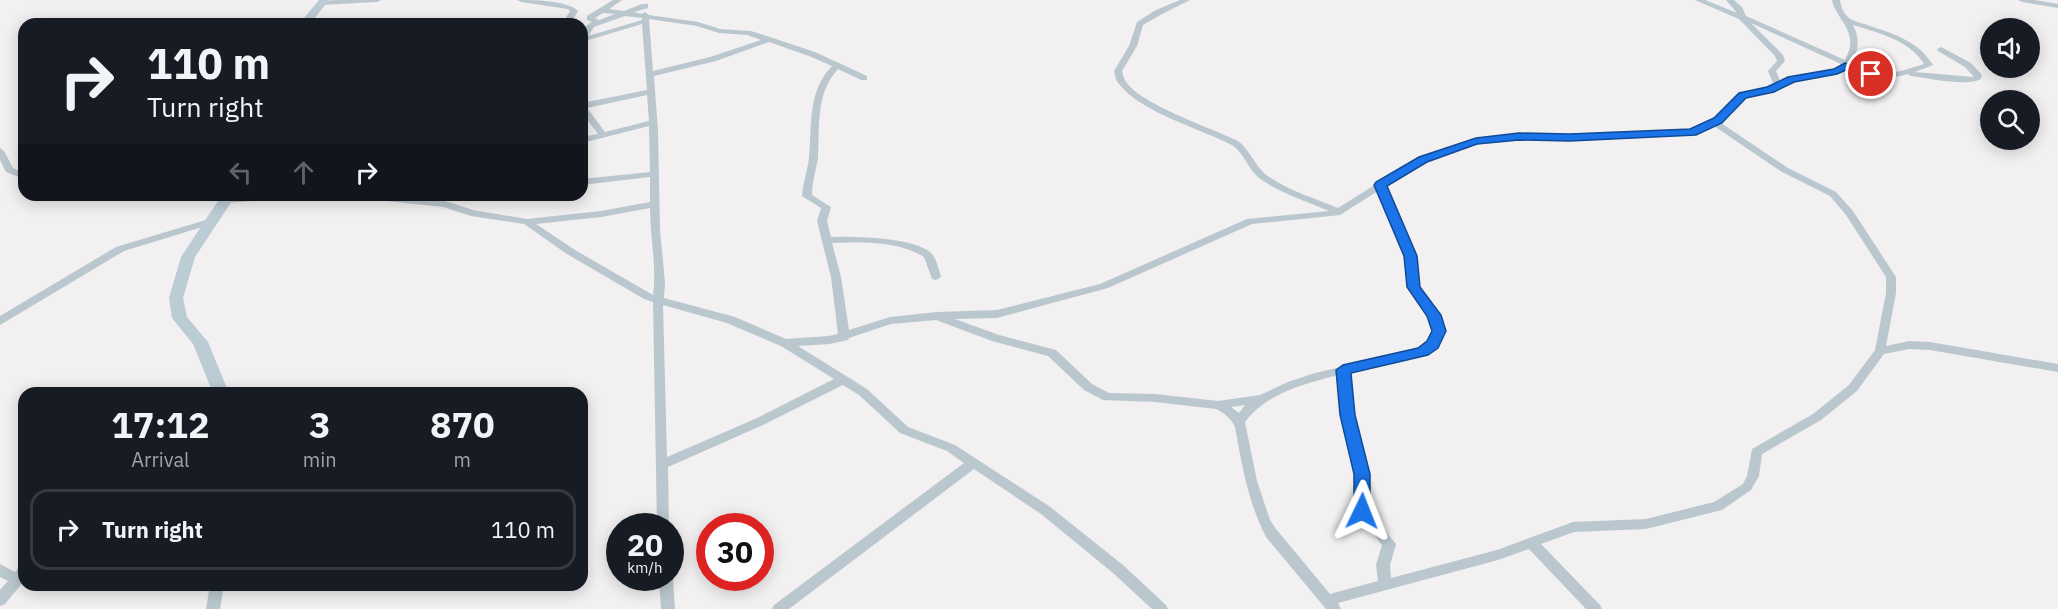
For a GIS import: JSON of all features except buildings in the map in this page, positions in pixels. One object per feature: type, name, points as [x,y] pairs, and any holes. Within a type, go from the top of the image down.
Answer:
[{"type":"street","points":[[309,18],[322,2],[377,0]]},
{"type":"street","points":[[521,0],[570,7],[574,11],[570,18]]},
{"type":"street","points":[[598,22],[590,18],[618,0]]},
{"type":"street","points":[[1186,0],[1159,12],[1140,24],[1133,46],[1118,71],[1120,81],[1146,102],[1238,145],[1251,164],[1265,177],[1340,212]]},
{"type":"street","points":[[1699,0],[1769,28],[1845,66],[1883,76],[1926,68],[1929,63],[1903,41],[1845,20]]},
{"type":"street","points":[[1730,0],[1740,9],[1742,18],[1779,55],[1781,61],[1772,71],[1778,85]]},
{"type":"street","points":[[785,343],[830,340],[890,321],[937,316],[994,314],[1104,286],[1250,221],[1340,212],[1423,159],[1476,141],[1519,137],[1570,138],[1692,132],[1715,123],[1738,98],[1804,76],[1837,71],[1845,66],[1854,48],[1853,32],[1836,0]]},
{"type":"street","points":[[2022,0],[2058,6]]},
{"type":"street","points":[[601,10],[645,15],[698,24],[719,31],[744,33],[812,54],[864,78]]},
{"type":"street","points":[[588,27],[625,12],[645,15]]},
{"type":"street","points":[[588,37],[645,15]]},
{"type":"street","points":[[645,15],[649,39],[653,123],[663,513]]},
{"type":"street","points":[[649,75],[713,59],[768,40]]},
{"type":"street","points":[[1905,73],[1966,80],[1977,79],[1978,75],[1968,65],[1941,49]]},
{"type":"street","points":[[836,66],[826,74],[819,91],[807,196],[825,205],[822,221],[836,277],[844,337]]},
{"type":"street","points":[[588,105],[651,92]]},
{"type":"street","points":[[588,114],[603,135]]},
{"type":"street","points":[[588,139],[653,123]]},
{"type":"street","points":[[1380,185],[1410,256],[1414,287],[1434,315],[1439,331],[1433,344],[1423,351],[1307,380],[1259,399],[1247,407],[1239,421],[1251,481],[1264,520],[1275,538],[1332,605],[1385,586],[1532,544],[1573,527],[1646,524],[1718,506],[1731,500],[1747,487],[1753,476],[1756,452],[1817,417],[1839,402],[1853,388],[1880,351],[1891,293],[1891,277],[1850,213],[1828,191],[1785,170],[1715,123]]},
{"type":"street","points":[[0,151],[9,170],[18,174]]},
{"type":"street","points":[[588,181],[654,174]]},
{"type":"street","points":[[219,387],[200,342],[182,321],[176,309],[180,276],[188,257],[225,201]]},
{"type":"street","points":[[425,201],[445,204],[471,213],[527,222],[601,214],[655,204]]},
{"type":"street","points":[[0,321],[120,249],[209,222]]},
{"type":"street","points":[[527,222],[553,237],[571,252],[659,300],[730,320],[785,343],[863,392],[904,430],[951,448],[1058,519],[1161,609]]},
{"type":"street","points":[[827,240],[861,239],[918,248],[929,257],[936,277]]},
{"type":"street","points":[[937,316],[996,338],[1056,355],[1088,387],[1107,397],[1155,398],[1218,405],[1259,399]]},
{"type":"street","points":[[1880,351],[1909,345],[1930,346],[2058,368]]},
{"type":"street","points":[[2044,365],[2058,372]]},
{"type":"street","points":[[1343,370],[1348,415],[1362,474],[1362,511],[1389,544],[1383,565],[1385,586]]},
{"type":"street","points":[[661,465],[759,422],[842,380]]},
{"type":"street","points":[[1218,405],[1239,421]]},
{"type":"street","points":[[779,609],[973,463]]},
{"type":"street","points":[[1532,544],[1595,609]]},
{"type":"street","points":[[0,570],[18,574]]},
{"type":"street","points":[[0,600],[18,578]]},
{"type":"street","points":[[213,609],[216,591]]},
{"type":"street","points":[[667,591],[668,609]]},
{"type":"route","points":[[1362,511],[1363,479],[1350,426],[1343,370],[1423,351],[1430,348],[1439,331],[1434,315],[1414,287],[1412,263],[1406,243],[1386,203],[1380,185],[1423,159],[1476,141],[1519,137],[1570,138],[1698,131],[1718,121],[1734,101],[1742,95],[1770,90],[1791,79],[1837,71],[1845,66],[1871,74]]}]
